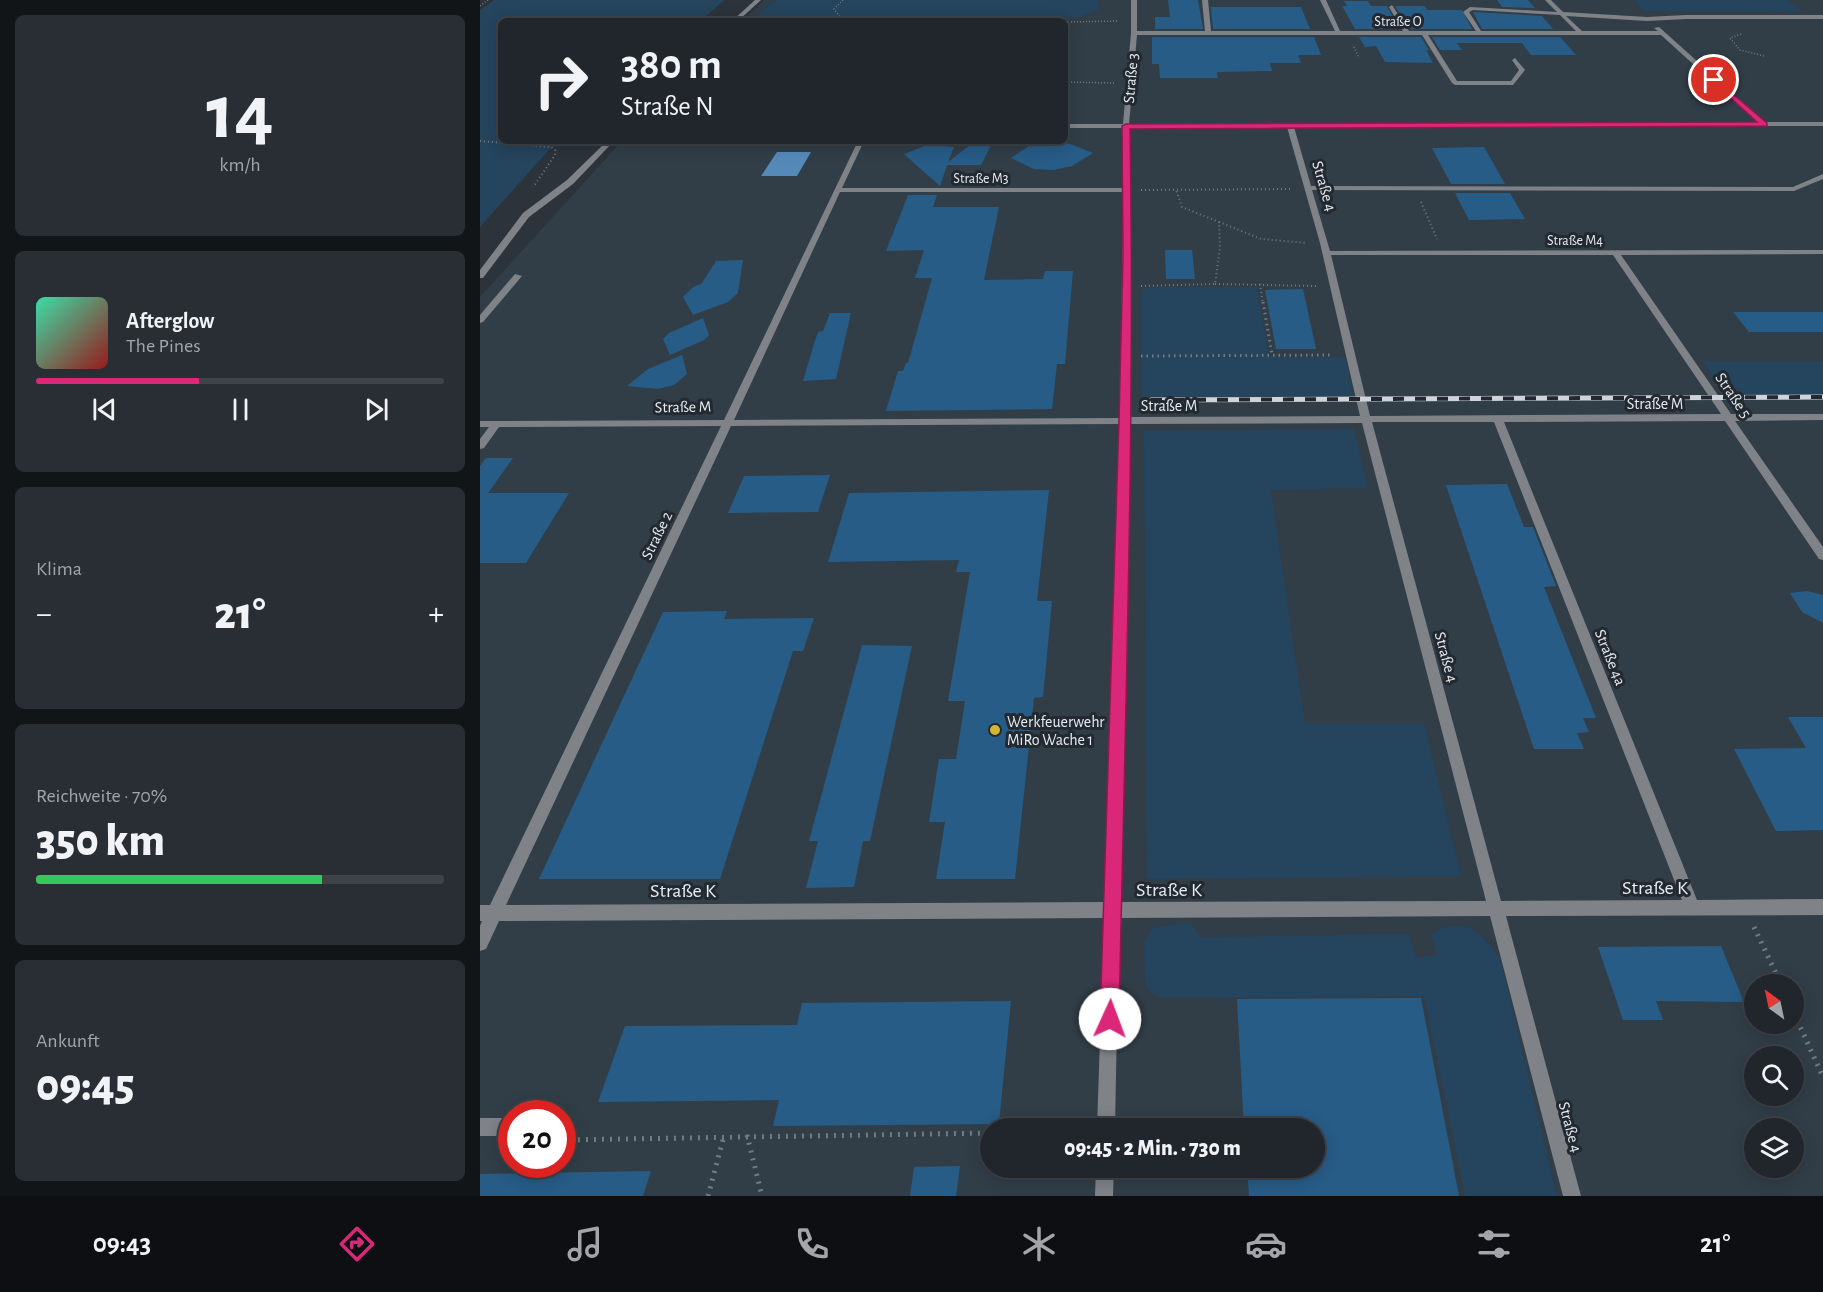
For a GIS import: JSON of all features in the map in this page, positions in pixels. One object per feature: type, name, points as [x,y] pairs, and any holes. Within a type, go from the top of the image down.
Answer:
[{"type":"street","points":[[738,18],[758,0]]},
{"type":"street","name":"Straße 3","points":[[1106,1118],[1125,420],[1126,126],[1131,83],[1134,0]]},
{"type":"street","points":[[1205,0],[1208,33]]},
{"type":"street","points":[[1323,0],[1338,33]]},
{"type":"street","points":[[1493,0],[1494,9]]},
{"type":"street","points":[[1548,0],[1580,32]]},
{"type":"street","points":[[1392,7],[1407,33]]},
{"type":"street","points":[[1479,32],[1466,12],[1472,8],[1647,19],[1686,16],[1823,17]]},
{"type":"street","points":[[1647,19],[1764,124]]},
{"type":"street","name":"Straße O","points":[[1134,33],[1662,33]]},
{"type":"street","points":[[1424,33],[1455,83],[1513,83],[1522,70],[1515,60]]},
{"type":"street","points":[[1068,126],[1764,124],[1821,126]]},
{"type":"street","name":"Straße 4","points":[[1290,126],[1325,248],[1366,419],[1572,1196]]},
{"type":"street","points":[[480,276],[526,215],[570,182],[608,144]]},
{"type":"street","name":"Straße 2","points":[[480,943],[487,913],[729,421],[860,144]]},
{"type":"street","points":[[1309,188],[1794,189],[1823,176]]},
{"type":"street","name":"Straße M3","points":[[837,190],[1126,190]]},
{"type":"street","name":"Straße M4","points":[[1325,248],[1443,254],[1823,252]]},
{"type":"street","name":"Straße 5","points":[[1616,254],[1823,556]]},
{"type":"street","points":[[480,320],[518,276]]},
{"type":"street","name":"Straße M","points":[[480,423],[1823,417]]},
{"type":"street","name":"Straße 4a","points":[[1498,419],[1693,908]]},
{"type":"street","points":[[480,446],[496,423]]},
{"type":"street","name":"Straße K","points":[[487,913],[1823,907]]},
{"type":"street","points":[[480,1127],[498,1126]]},
{"type":"street","points":[[1104,1196],[1105,1178]]},
{"type":"path","points":[[480,6],[488,0]]},
{"type":"path","points":[[843,0],[834,9],[840,17],[850,18]]},
{"type":"path","points":[[1068,22],[1134,20]]},
{"type":"path","points":[[1747,34],[1730,38],[1740,50],[1764,56]]},
{"type":"path","points":[[1068,82],[1131,83]]},
{"type":"path","points":[[480,141],[498,142]]},
{"type":"path","points":[[526,215],[520,215],[528,196],[549,166],[555,150],[546,145],[530,144]]},
{"type":"path","points":[[1126,190],[1309,188]]},
{"type":"path","points":[[1416,188],[1443,254]]},
{"type":"path","points":[[1176,190],[1182,207],[1260,240],[1275,244],[1325,248]]},
{"type":"path","points":[[1215,284],[1220,248],[1219,222]]},
{"type":"path","points":[[1127,286],[1215,284],[1333,286]]},
{"type":"path","points":[[1260,284],[1272,355]]},
{"type":"path","points":[[1126,356],[1350,355]]},
{"type":"path","points":[[1745,908],[1776,974]]},
{"type":"path","points":[[1804,1034],[1823,1077]]},
{"type":"path","points":[[576,1140],[980,1133]]},
{"type":"path","points":[[708,1196],[724,1136]]},
{"type":"path","points":[[747,1136],[762,1196]]},
{"type":"shaded area","points":[[494,0],[724,0],[704,18],[498,18],[498,144],[556,144],[480,227],[480,10]]},
{"type":"shaded area","points":[[764,0],[1823,0],[1823,1196],[480,1196],[480,297],[619,144],[1068,144],[1068,18],[746,18]]},
{"type":"shaded area","points":[[776,0],[1099,0],[1098,10],[1080,17],[754,18]]},
{"type":"shaded area","points":[[1636,0],[1787,0],[1803,12],[1643,11]]},
{"type":"shaded area","points":[[777,152],[811,152],[797,176],[761,176]]},
{"type":"shaded area","points":[[1151,287],[1257,287],[1269,357],[1345,357],[1353,396],[1142,397],[1142,290]]},
{"type":"shaded area","points":[[1703,361],[1823,361],[1823,395],[1725,396]]},
{"type":"shaded area","points":[[1354,429],[1368,488],[1271,490],[1305,724],[1424,724],[1461,876],[1147,879],[1144,431]]},
{"type":"shaded area","points":[[1180,923],[1192,924],[1201,937],[1409,934],[1416,958],[1437,955],[1431,933],[1444,928],[1463,926],[1478,933],[1500,958],[1557,1196],[1465,1196],[1424,996],[1158,998],[1145,987],[1144,942],[1153,928]]},
{"type":"building","points":[[1168,0],[1198,0],[1203,29],[1155,29],[1155,17],[1170,17]]},
{"type":"building","points":[[1497,0],[1528,0],[1535,8],[1502,7]]},
{"type":"building","points":[[1344,1],[1368,1],[1371,6],[1387,6],[1399,29],[1355,29],[1342,6],[1347,6]]},
{"type":"building","points":[[1395,6],[1425,6],[1427,10],[1462,10],[1472,29],[1410,29]]},
{"type":"building","points":[[1211,7],[1301,7],[1310,29],[1213,29]]},
{"type":"building","points":[[1473,12],[1542,16],[1553,29],[1482,29]]},
{"type":"building","points":[[1152,37],[1314,37],[1321,55],[1298,55],[1301,63],[1270,63],[1272,71],[1217,72],[1218,78],[1160,78],[1159,64],[1152,64]]},
{"type":"building","points":[[1359,37],[1421,37],[1429,50],[1426,50],[1433,63],[1385,62],[1376,46],[1365,47]]},
{"type":"building","points":[[1432,37],[1560,37],[1576,55],[1531,55],[1522,43],[1457,43],[1462,50],[1440,50]]},
{"type":"building","points":[[971,144],[992,144],[981,165],[947,165],[940,186],[904,154],[927,145],[954,147],[948,162]]},
{"type":"building","points":[[1070,144],[1093,153],[1072,166],[1054,170],[1034,169],[1011,158],[1029,146]]},
{"type":"building","points":[[1484,147],[1505,184],[1451,184],[1432,148]]},
{"type":"building","points":[[1455,193],[1510,193],[1525,219],[1469,220]]},
{"type":"building","points":[[908,195],[937,195],[933,207],[999,207],[984,280],[1043,279],[1045,271],[1073,271],[1065,364],[1057,364],[1052,409],[886,411],[898,371],[903,371],[908,363],[932,278],[915,278],[924,250],[886,251]]},
{"type":"building","points":[[1165,250],[1192,250],[1195,279],[1166,279]]},
{"type":"building","points":[[743,260],[738,293],[728,302],[693,315],[683,297],[692,288],[702,283],[716,261]]},
{"type":"building","points":[[1303,289],[1316,349],[1276,349],[1265,290]]},
{"type":"building","points":[[1733,312],[1823,312],[1823,332],[1749,332]]},
{"type":"building","points":[[830,313],[851,313],[836,379],[803,381],[818,332],[823,331]]},
{"type":"building","points":[[703,318],[709,335],[704,340],[670,355],[663,339],[669,333]]},
{"type":"building","points":[[682,355],[687,374],[674,385],[658,389],[627,386],[648,369]]},
{"type":"building","points":[[486,458],[513,458],[488,493],[569,493],[526,563],[480,563],[480,466]]},
{"type":"building","points":[[830,475],[818,512],[728,513],[744,476]]},
{"type":"building","points":[[1507,484],[1524,527],[1533,527],[1556,586],[1544,587],[1596,718],[1583,718],[1589,732],[1577,733],[1584,749],[1534,749],[1446,485]]},
{"type":"building","points":[[1049,490],[1037,601],[1052,601],[1043,697],[1034,698],[1015,879],[936,879],[945,822],[929,822],[939,759],[956,759],[965,701],[948,701],[970,572],[956,572],[959,560],[828,562],[849,493]]},
{"type":"building","points":[[1807,591],[1823,595],[1823,623],[1802,612],[1790,593]]},
{"type":"building","points":[[727,611],[724,619],[814,618],[803,651],[793,651],[720,879],[539,879],[663,612]]},
{"type":"building","points":[[862,645],[912,646],[870,841],[863,841],[854,887],[806,888],[818,841],[809,841]]},
{"type":"building","points":[[1788,717],[1823,717],[1823,830],[1776,831],[1734,749],[1806,748]]},
{"type":"building","points":[[1721,946],[1744,1002],[1656,1001],[1663,1020],[1623,1020],[1598,947]]},
{"type":"building","points":[[1421,998],[1459,1196],[1249,1196],[1248,1178],[1325,1178],[1325,1118],[1243,1118],[1237,999]]},
{"type":"building","points":[[1011,1001],[1000,1118],[980,1118],[980,1124],[773,1126],[779,1100],[598,1102],[625,1026],[797,1025],[802,1003]]},
{"type":"building","points":[[960,1166],[956,1196],[910,1196],[914,1167]]},
{"type":"building","points":[[651,1171],[643,1196],[480,1196],[480,1174],[498,1174],[498,1178],[576,1178],[576,1172]]},
{"type":"railway","points":[[1151,400],[1823,397]]},
{"type":"place","name":"Werkfeuerwehr MiRo Wache 1","points":[[995,730]]},
{"type":"route","points":[[1110,1019],[1125,420],[1126,126],[1764,124],[1714,80]]}]
